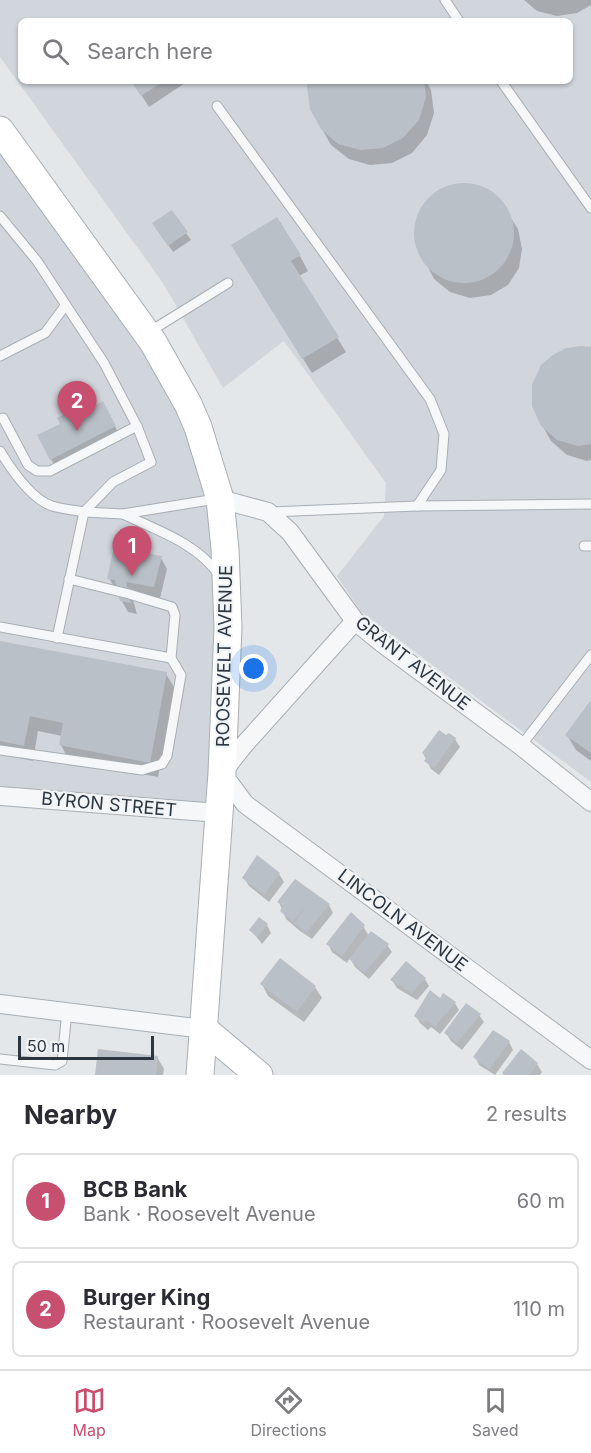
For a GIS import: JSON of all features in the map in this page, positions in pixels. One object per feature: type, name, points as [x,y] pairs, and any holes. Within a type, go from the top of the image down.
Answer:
[{"type":"street","name":"ROOSEVELT AVENUE","points":[[0,130],[147,334],[188,404],[198,427],[220,499],[228,627],[222,773],[200,1075]]},
{"type":"street","name":"GRANT AVENUE","points":[[220,499],[268,512],[290,532],[355,621],[521,746],[591,802]]},
{"type":"street","points":[[222,773],[243,746],[355,621]]},
{"type":"street","name":"LINCOLN AVENUE","points":[[222,773],[245,804],[591,1060]]},
{"type":"street","name":"BYRON STREET","points":[[0,796],[219,813]]},
{"type":"street","points":[[0,1004],[204,1029],[259,1075]]},
{"type":"lane","points":[[445,0],[457,18]]},
{"type":"lane","points":[[503,84],[591,208]]},
{"type":"lane","points":[[217,106],[430,399],[444,434],[441,470],[417,506]]},
{"type":"lane","points":[[0,216],[37,261],[104,363],[137,426],[151,462],[113,482],[84,512],[57,638]]},
{"type":"lane","points":[[147,334],[228,283]]},
{"type":"lane","points":[[0,356],[45,333],[65,306]]},
{"type":"lane","points":[[3,418],[28,465],[37,471],[50,471],[137,426]]},
{"type":"lane","points":[[0,451],[11,469],[35,495],[50,505],[84,512],[123,514],[220,499]]},
{"type":"lane","points":[[268,512],[417,506],[591,504]]},
{"type":"lane","points":[[123,514],[186,544],[213,567],[226,585]]},
{"type":"lane","points":[[0,750],[142,770],[162,764],[169,747],[181,675],[171,658],[175,615],[172,607],[69,579]]},
{"type":"lane","points":[[0,627],[171,658]]},
{"type":"lane","points":[[521,746],[591,655]]},
{"type":"lane","points":[[0,1059],[55,1065],[62,1061],[67,1011]]},
{"type":"shaded area","points":[[0,0],[591,0],[591,782],[361,612],[337,576],[384,516],[386,483],[284,341],[223,388],[163,283],[19,84],[573,84],[573,18],[18,18],[18,82],[0,57]]},
{"type":"shaded area","points":[[0,131],[153,342],[220,499],[219,813],[0,796]]},
{"type":"building","points":[[133,84],[159,84],[141,96]]},
{"type":"building","points":[[307,84],[424,84],[426,97],[419,120],[403,138],[383,148],[360,150],[338,144],[321,129],[310,109]]},
{"type":"building","points":[[464,183],[483,187],[499,198],[510,214],[514,233],[510,252],[499,268],[483,279],[464,283],[445,279],[429,268],[418,252],[414,233],[418,214],[429,198],[445,187]]},
{"type":"building","points":[[172,210],[188,232],[168,246],[152,223]]},
{"type":"building","points":[[277,217],[301,255],[291,261],[339,337],[302,359],[231,245]]},
{"type":"building","points":[[591,347],[591,444],[578,446],[557,440],[541,426],[532,406],[532,385],[541,365],[553,355],[566,348]]},
{"type":"building","points":[[103,401],[116,426],[50,460],[37,435],[60,424],[57,418],[80,406],[83,412]]},
{"type":"building","points":[[114,547],[162,556],[154,587],[126,582],[131,603],[120,601],[115,580],[107,579]]},
{"type":"building","points":[[0,641],[167,672],[150,763],[59,745],[63,723],[30,716],[24,746],[0,741]]},
{"type":"building","points":[[591,700],[591,753],[565,735]]},
{"type":"building","points":[[439,730],[456,738],[434,768],[424,761],[427,757],[422,753]]},
{"type":"building","points":[[257,855],[280,873],[264,895],[242,878]]},
{"type":"building","points":[[295,879],[330,904],[307,932],[294,924],[306,905],[293,922],[280,911],[283,906],[277,902]]},
{"type":"building","points":[[351,912],[365,925],[342,956],[326,944]]},
{"type":"building","points":[[259,917],[268,924],[257,937],[249,930]]},
{"type":"building","points":[[371,931],[389,944],[364,973],[349,959]]},
{"type":"building","points":[[280,958],[316,986],[297,1012],[260,984]]},
{"type":"building","points":[[406,961],[426,978],[412,993],[390,980]]},
{"type":"building","points":[[430,990],[440,998],[443,993],[456,1002],[435,1027],[426,1020],[423,1023],[414,1016]]},
{"type":"building","points":[[466,1003],[481,1014],[457,1043],[444,1033]]},
{"type":"building","points":[[493,1030],[510,1041],[489,1070],[473,1057]]},
{"type":"building","points":[[98,1049],[158,1056],[156,1075],[95,1075]]},
{"type":"building","points":[[521,1049],[538,1063],[530,1075],[504,1075],[502,1073]]},
{"type":"place","name":"Burger King","points":[[77,431]]},
{"type":"place","name":"BCB Bank","points":[[132,576]]}]
